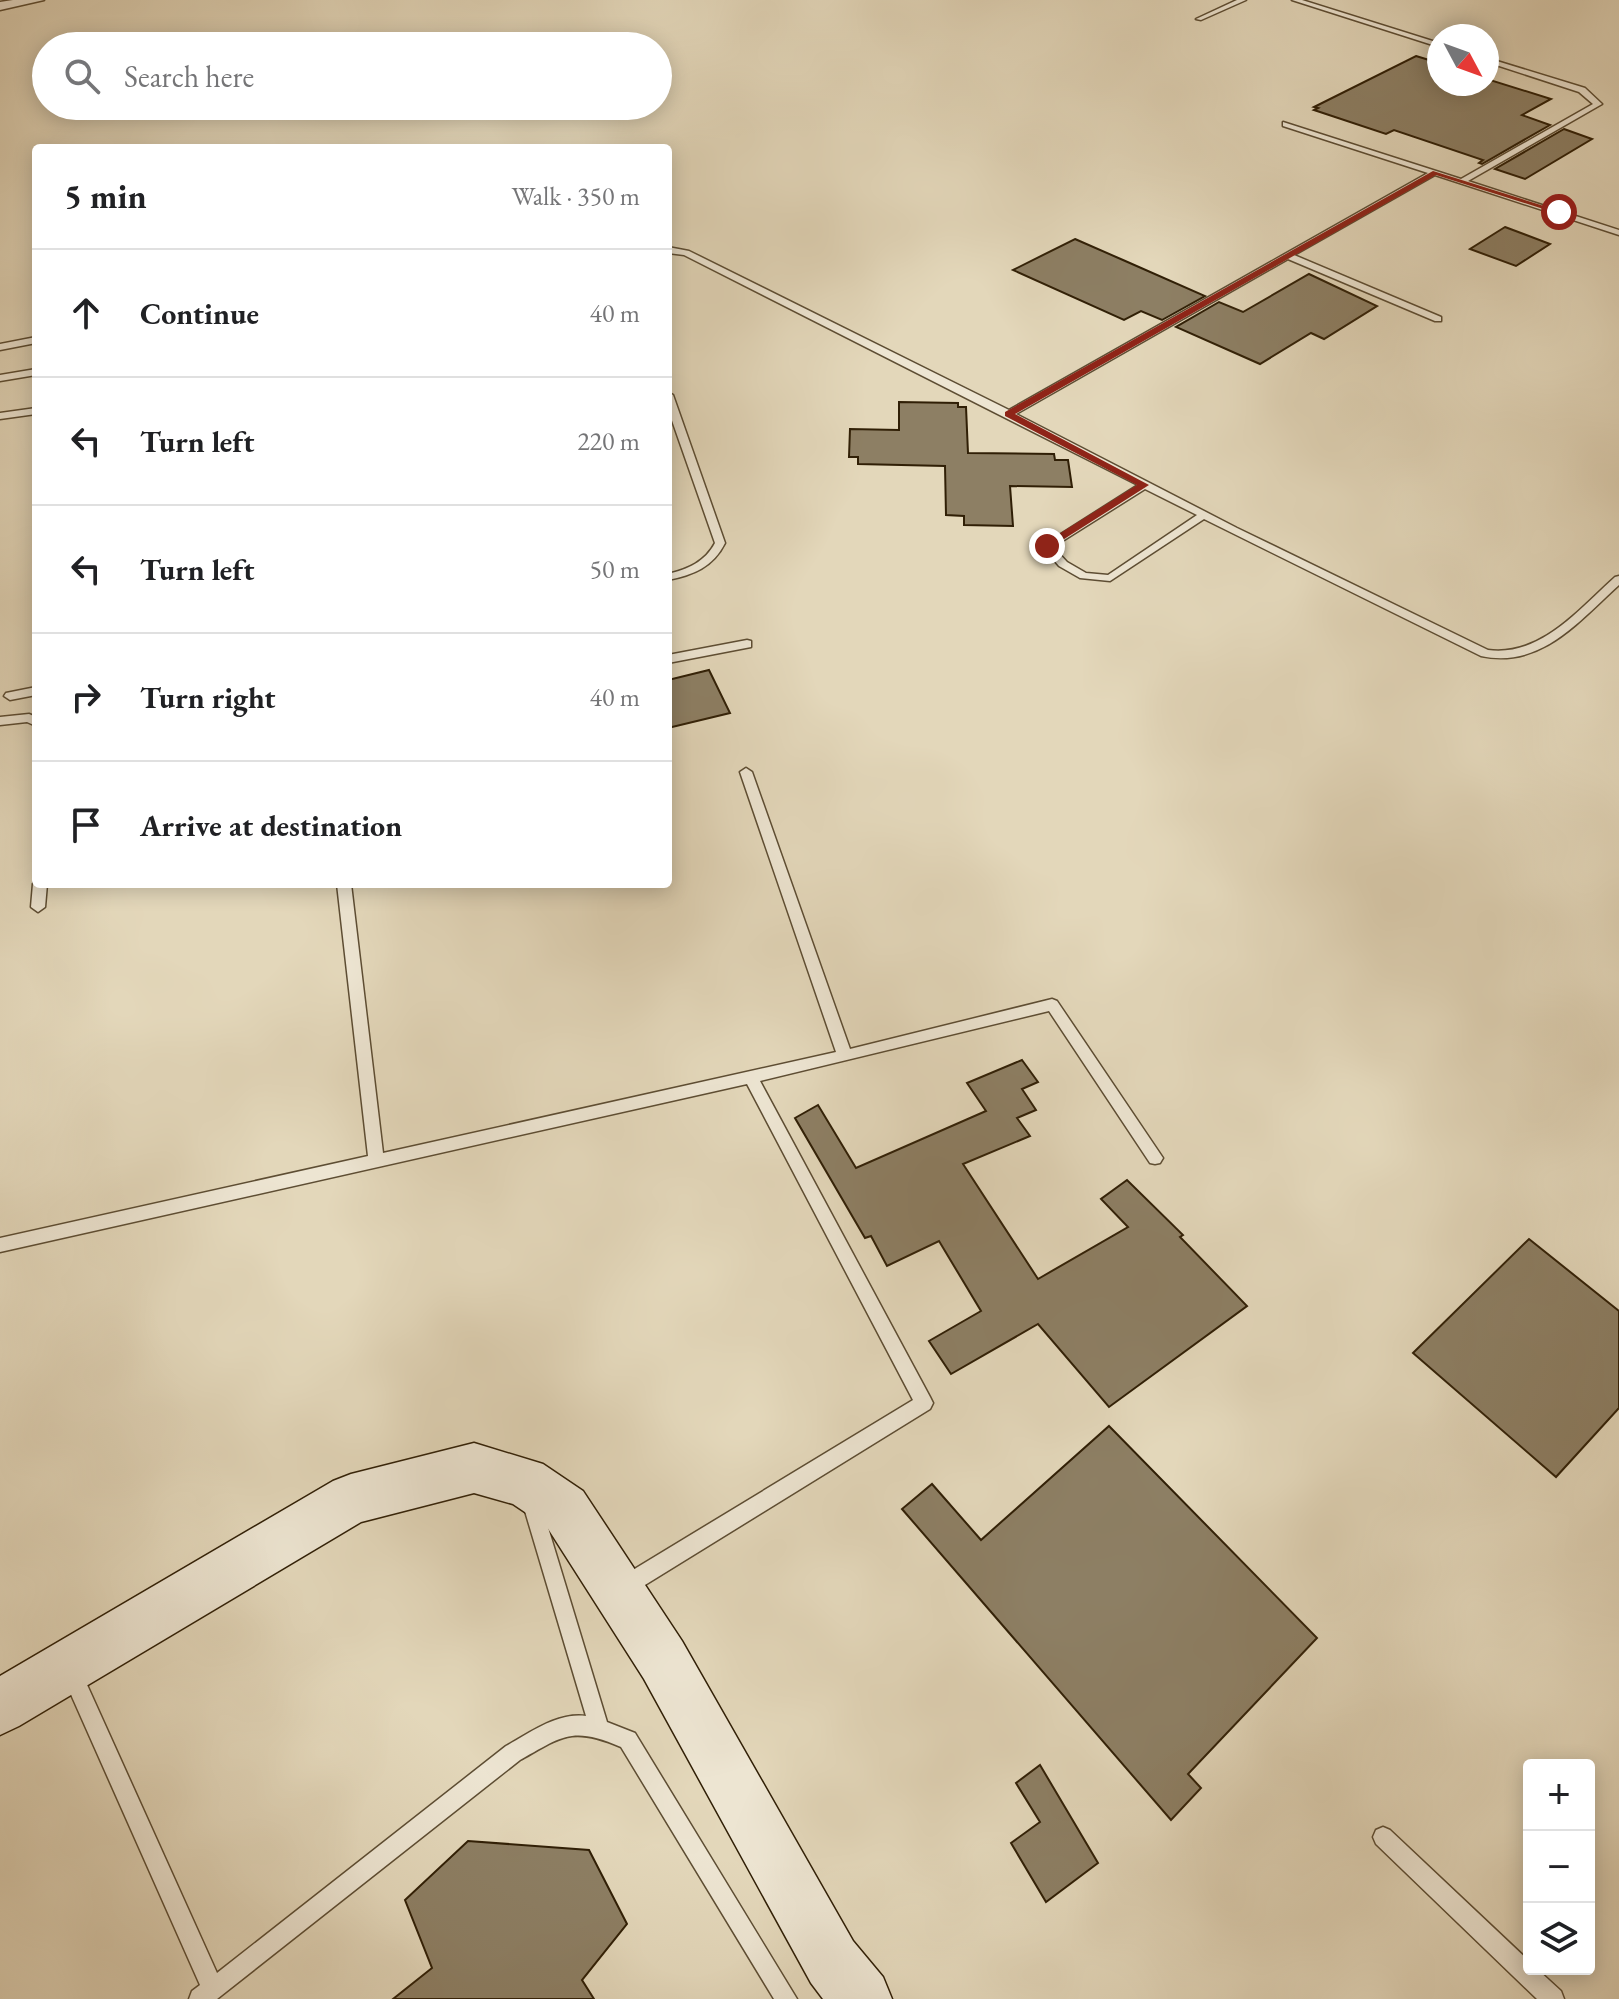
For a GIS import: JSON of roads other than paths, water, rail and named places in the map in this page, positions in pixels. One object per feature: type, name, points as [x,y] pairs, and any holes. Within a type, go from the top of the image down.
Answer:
[{"type":"street","points":[[0,6],[37,0]]},
{"type":"street","points":[[0,1707],[351,1499],[474,1468],[525,1482],[565,1509],[618,1590],[663,1660],[832,1962],[861,1999]]},
{"type":"lane","points":[[1199,19],[1243,0]]},
{"type":"lane","points":[[1295,0],[1427,41]]},
{"type":"lane","points":[[1462,181],[1598,104],[1582,90],[1499,64]]},
{"type":"lane","points":[[1286,124],[1619,233]]},
{"type":"lane","points":[[1009,414],[1435,172]]},
{"type":"lane","points":[[672,251],[686,253],[1473,649],[1494,656],[1522,655],[1541,646],[1619,579]]},
{"type":"lane","points":[[1286,255],[1438,319]]},
{"type":"lane","points":[[0,347],[32,341]]},
{"type":"lane","points":[[0,378],[32,373]]},
{"type":"lane","points":[[672,406],[720,543],[705,564],[672,576]]},
{"type":"lane","points":[[0,416],[32,412]]},
{"type":"lane","points":[[1144,485],[1047,546],[1063,564],[1084,576],[1110,578],[1204,515]]},
{"type":"lane","points":[[672,658],[747,644]]},
{"type":"lane","points":[[10,696],[32,692]]},
{"type":"lane","points":[[0,721],[32,720]]},
{"type":"lane","points":[[746,772],[845,1056]]},
{"type":"lane","points":[[38,907],[40,888]]},
{"type":"lane","points":[[344,888],[376,1161]]},
{"type":"lane","points":[[0,1245],[845,1056],[1052,1005],[1155,1158]]},
{"type":"lane","points":[[618,1590],[924,1403],[751,1077]]},
{"type":"lane","points":[[525,1482],[599,1727]]},
{"type":"lane","points":[[69,1666],[207,1994],[513,1753],[571,1722],[599,1727],[628,1740],[786,1999]]},
{"type":"lane","points":[[1383,1837],[1553,1999]]}]
